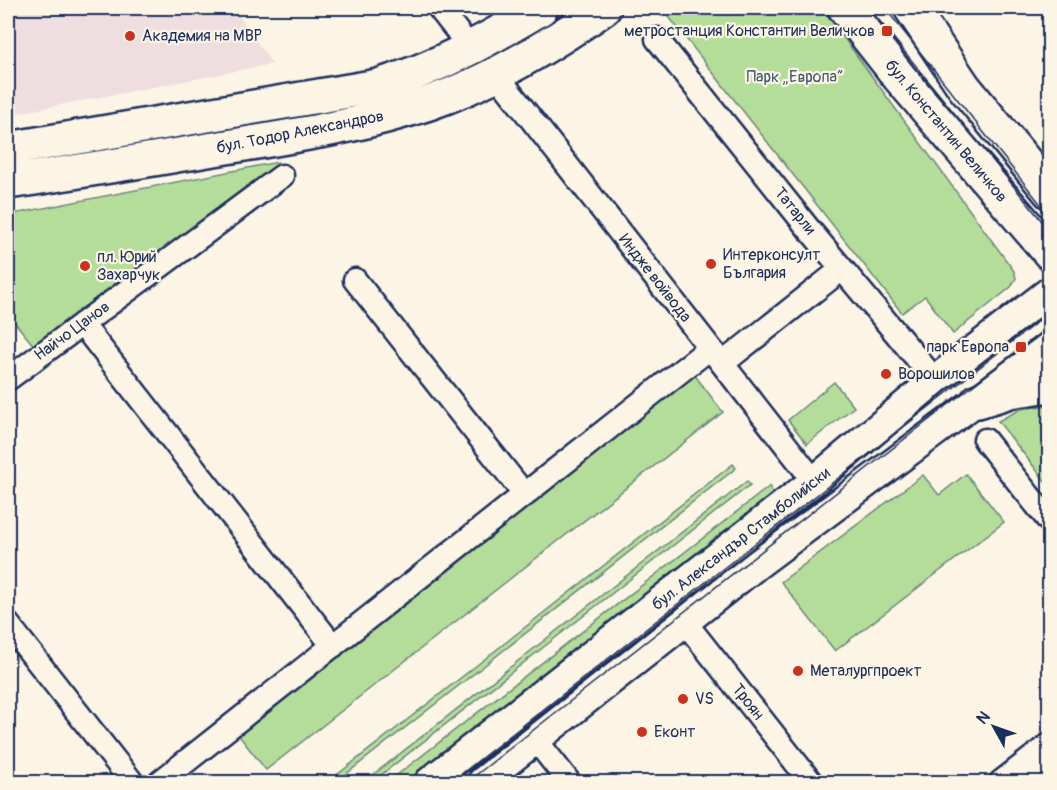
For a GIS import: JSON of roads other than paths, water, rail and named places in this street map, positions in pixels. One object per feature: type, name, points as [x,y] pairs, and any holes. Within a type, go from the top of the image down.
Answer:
[{"type":"main road","name":"бул. Тодор Александров","points":[[8,150],[378,86],[412,75],[471,49],[541,8]]},
{"type":"main road","name":"бул. Тодор Александров","points":[[8,182],[362,123],[430,103],[496,74],[533,54],[604,8]]},
{"type":"main road","name":"бул. Константин Величков","points":[[845,8],[900,78],[1050,253]]},
{"type":"main road","points":[[911,8],[964,87],[1038,170],[1050,192]]},
{"type":"main road","points":[[978,401],[1010,391],[1050,385]]},
{"type":"street","points":[[439,8],[471,49]]},
{"type":"street","name":"Татарли","points":[[657,39],[842,269],[935,380]]},
{"type":"street","name":"Индже войвода","points":[[496,74],[814,482]]},
{"type":"street","name":"Найчо Цанов","points":[[8,379],[282,177]]},
{"type":"street","points":[[160,783],[525,495],[842,269]]},
{"type":"street","points":[[355,280],[525,495]]},
{"type":"street","name":"бул. Александър Стамболийски","points":[[429,783],[814,482],[935,380],[1050,291]]},
{"type":"street","points":[[82,324],[333,646]]},
{"type":"street","name":"бул. Александър Стамболийски","points":[[482,783],[758,564],[1050,346]]},
{"type":"street","points":[[986,440],[1050,522]]},
{"type":"street","name":"Троян","points":[[685,622],[811,783]]},
{"type":"street","points":[[8,624],[132,783]]},
{"type":"street","points":[[536,740],[568,783]]},
{"type":"street","points":[[1001,783],[1050,744]]},
{"type":"street","points":[[1030,760],[1047,783]]},
{"type":"tram line","points":[[869,8],[1050,231]]},
{"type":"tram line","points":[[885,8],[1050,216]]},
{"type":"tram line","points":[[451,782],[1050,312]]},
{"type":"tram line","points":[[467,782],[1050,325]]},
{"type":"place","name":"метростанция Константин Величков","points":[[887,31]]},
{"type":"place","name":"Академия на МВР","points":[[130,36]]},
{"type":"place","name":"Интерконсулт България","points":[[711,264]]},
{"type":"place","name":"пл. Юрий Захарчук","points":[[85,266]]},
{"type":"place","name":"парк Европа","points":[[1021,347]]},
{"type":"place","name":"Ворошилов","points":[[886,374]]},
{"type":"place","name":"Металургпроект","points":[[798,671]]},
{"type":"place","name":"VS","points":[[683,699]]},
{"type":"place","name":"Еконт","points":[[642,732]]},
{"type":"park label","name":"Парк „Европа“","points":[[795,77]]}]
